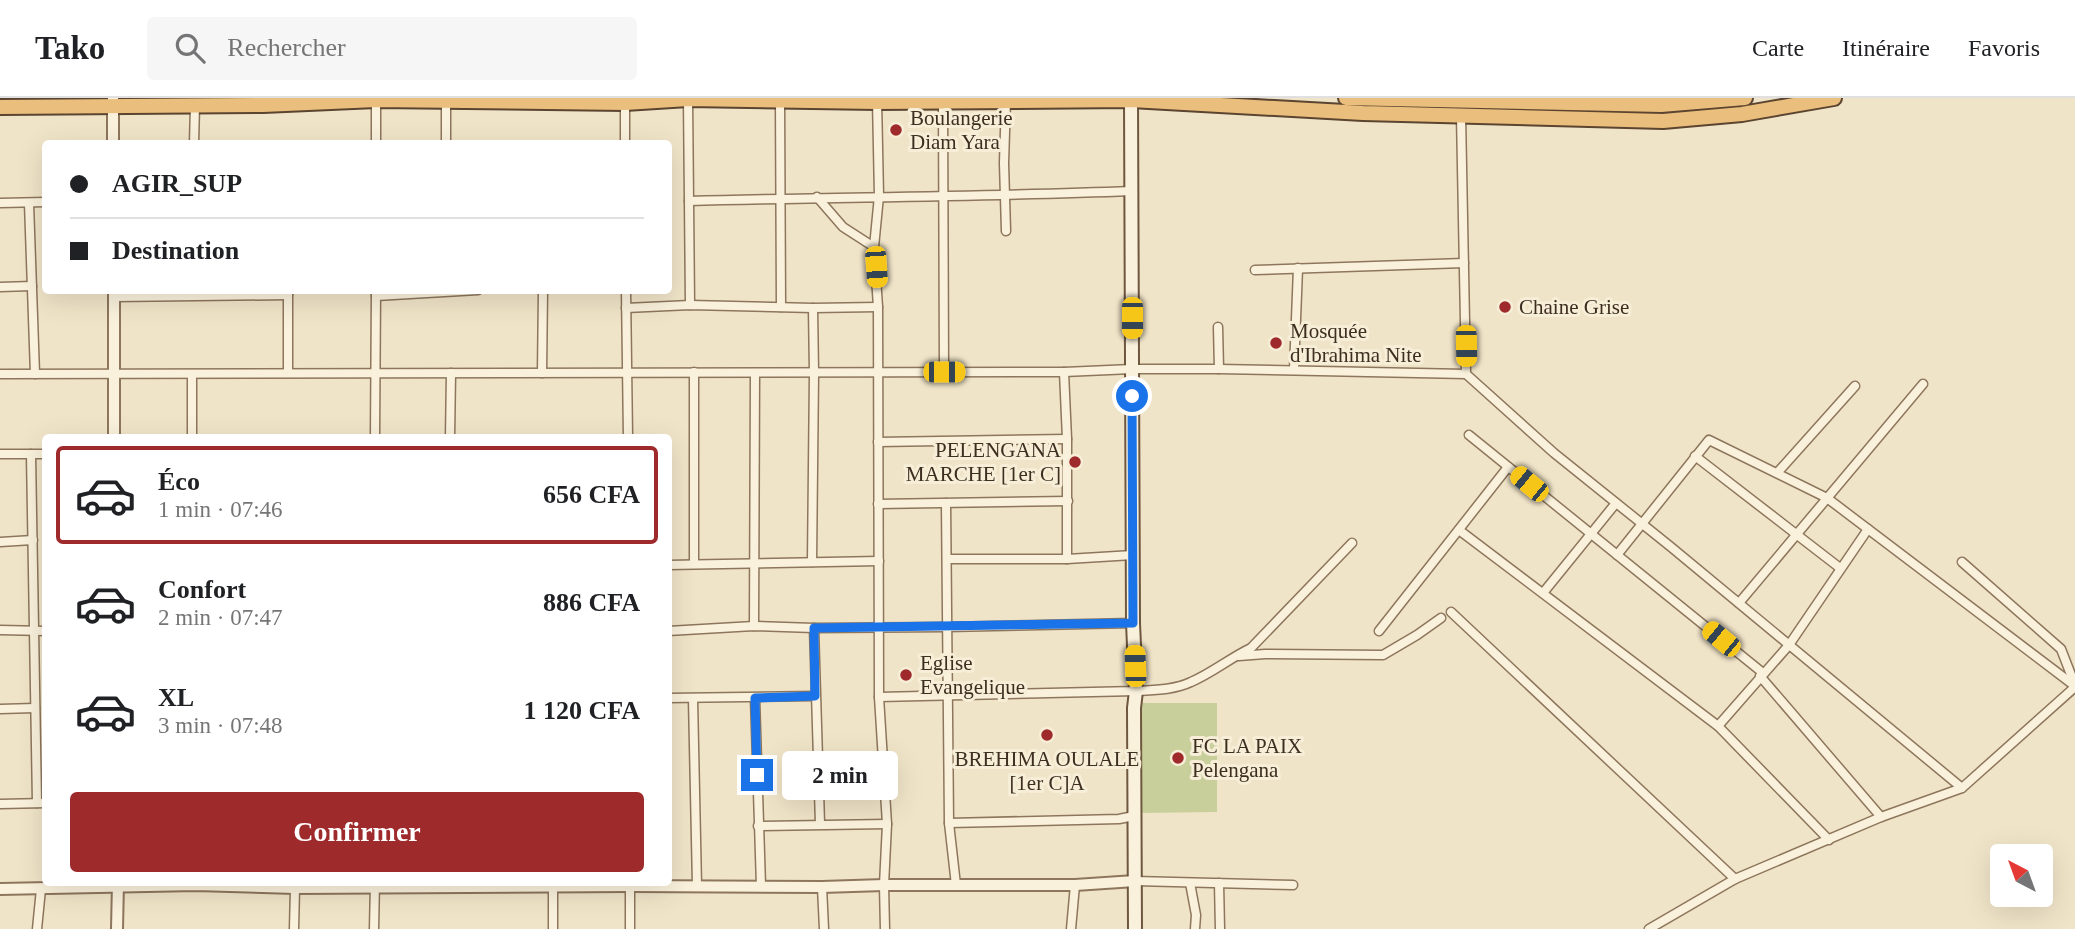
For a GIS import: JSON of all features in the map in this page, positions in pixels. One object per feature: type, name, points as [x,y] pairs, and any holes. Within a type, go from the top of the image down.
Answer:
[{"type":"highway","points":[[1346,98],[1661,106],[1745,98]]},
{"type":"highway","points":[[0,107],[113,102],[263,105],[376,99],[1131,99],[1363,113],[1663,121],[1742,114],[1834,98]]},
{"type":"main road","points":[[1131,99],[1133,623],[1136,691],[1135,929]]},
{"type":"street","points":[[376,99],[376,140]]},
{"type":"street","points":[[688,99],[690,305]]},
{"type":"street","points":[[446,100],[446,140]]},
{"type":"street","points":[[780,100],[781,307]]},
{"type":"street","points":[[877,100],[879,196],[874,247],[878,307],[879,697],[887,824],[884,929]]},
{"type":"street","points":[[1006,100],[1006,231]]},
{"type":"street","points":[[625,101],[625,140]]},
{"type":"street","points":[[943,101],[944,372]]},
{"type":"street","points":[[113,102],[113,140]]},
{"type":"street","points":[[194,140],[195,105]]},
{"type":"street","points":[[1461,116],[1466,374]]},
{"type":"street","points":[[689,201],[1005,196],[1131,191]]},
{"type":"street","points":[[817,197],[843,227],[874,247]]},
{"type":"street","points":[[29,202],[35,374]]},
{"type":"street","points":[[0,203],[42,202]]},
{"type":"street","points":[[1255,270],[1464,263]]},
{"type":"street","points":[[1294,370],[1298,268]]},
{"type":"street","points":[[0,287],[32,286]]},
{"type":"street","points":[[114,294],[114,434]]},
{"type":"street","points":[[288,294],[288,373]]},
{"type":"street","points":[[375,434],[376,294]]},
{"type":"street","points":[[542,373],[543,294]]},
{"type":"street","points":[[626,294],[628,434]]},
{"type":"street","points":[[626,308],[690,305],[878,307]]},
{"type":"street","points":[[812,562],[813,308]]},
{"type":"street","points":[[1218,327],[1219,369]]},
{"type":"street","points":[[0,374],[878,373],[1132,369],[1466,374],[1554,453],[1740,603],[1962,788]]},
{"type":"street","points":[[694,372],[694,563]]},
{"type":"street","points":[[1064,372],[1067,559]]},
{"type":"street","points":[[450,434],[451,373]]},
{"type":"street","points":[[754,626],[755,373]]},
{"type":"street","points":[[192,374],[192,434]]},
{"type":"street","points":[[1740,603],[1923,384]]},
{"type":"street","points":[[1777,473],[1855,386]]},
{"type":"street","points":[[1469,435],[1762,675],[1881,817]]},
{"type":"street","points":[[878,442],[1067,439]]},
{"type":"street","points":[[1617,555],[1709,440],[1827,498],[2075,686]]},
{"type":"street","points":[[0,454],[42,454]]},
{"type":"street","points":[[0,804],[41,803],[35,708],[31,454]]},
{"type":"street","points":[[1695,456],[1840,568]]},
{"type":"street","points":[[1379,631],[1508,467]]},
{"type":"street","points":[[878,504],[1068,502]]},
{"type":"street","points":[[946,503],[949,822],[956,885]]},
{"type":"street","points":[[1543,593],[1616,503]]},
{"type":"street","points":[[1718,726],[1789,645],[1868,529]]},
{"type":"street","points":[[1459,530],[1718,726],[1829,840]]},
{"type":"street","points":[[0,542],[33,540]]},
{"type":"street","points":[[879,697],[1136,691],[1169,688],[1191,682],[1251,648],[1352,543]]},
{"type":"street","points":[[947,559],[1067,559],[1133,555]]},
{"type":"street","points":[[672,565],[879,561]]},
{"type":"street","points":[[1962,562],[2061,649],[2075,686]]},
{"type":"street","points":[[1451,612],[1735,879]]},
{"type":"street","points":[[1233,657],[1265,654],[1382,655],[1441,618]]},
{"type":"street","points":[[672,631],[754,626],[879,628],[1133,623]]},
{"type":"street","points":[[814,628],[820,824]]},
{"type":"street","points":[[0,630],[42,631]]},
{"type":"street","points":[[1649,929],[1735,879],[1881,817],[1962,788],[2075,686]]},
{"type":"street","points":[[672,698],[815,696]]},
{"type":"street","points":[[755,698],[761,886]]},
{"type":"street","points":[[693,699],[697,886]]},
{"type":"street","points":[[0,709],[35,708]]},
{"type":"street","points":[[949,822],[1119,819],[1134,816]]},
{"type":"street","points":[[758,826],[887,824]]},
{"type":"street","points":[[672,885],[1075,885],[1135,881],[1293,885]]},
{"type":"street","points":[[1190,883],[1196,915],[1195,929]]},
{"type":"street","points":[[1219,883],[1220,929]]},
{"type":"street","points":[[1071,929],[1075,885]]},
{"type":"street","points":[[0,889],[87,886]]},
{"type":"street","points":[[117,929],[118,886]]},
{"type":"street","points":[[246,886],[335,886]]},
{"type":"street","points":[[374,929],[375,886]]},
{"type":"street","points":[[504,886],[579,886]]},
{"type":"street","points":[[630,886],[630,929]]},
{"type":"street","points":[[553,887],[553,929]]},
{"type":"street","points":[[822,887],[824,929]]},
{"type":"street","points":[[293,929],[295,888]]},
{"type":"street","points":[[37,929],[41,889]]},
{"type":"green space","name":"FC LA PAIX Pelengana","points":[[1139,703],[1217,703],[1217,812],[1139,813]]},
{"type":"place","name":"Boulangerie Diam Yara","points":[[896,130]]},
{"type":"place","name":"Chaine Grise","points":[[1505,307]]},
{"type":"place","name":"Mosquée d'Ibrahima Nite","points":[[1276,343]]},
{"type":"place","name":"PELENGANA MARCHE [1er C]","points":[[1075,462]]},
{"type":"place","name":"Eglise Evangelique","points":[[906,675]]},
{"type":"place","name":"BREHIMA OULALE [1er C]A","points":[[1047,735]]},
{"type":"place","name":"FC LA PAIX Pelengana","points":[[1178,758]]},
{"type":"route","points":[[757,775],[755,698],[815,696],[814,628],[1133,623],[1132,396]]}]
